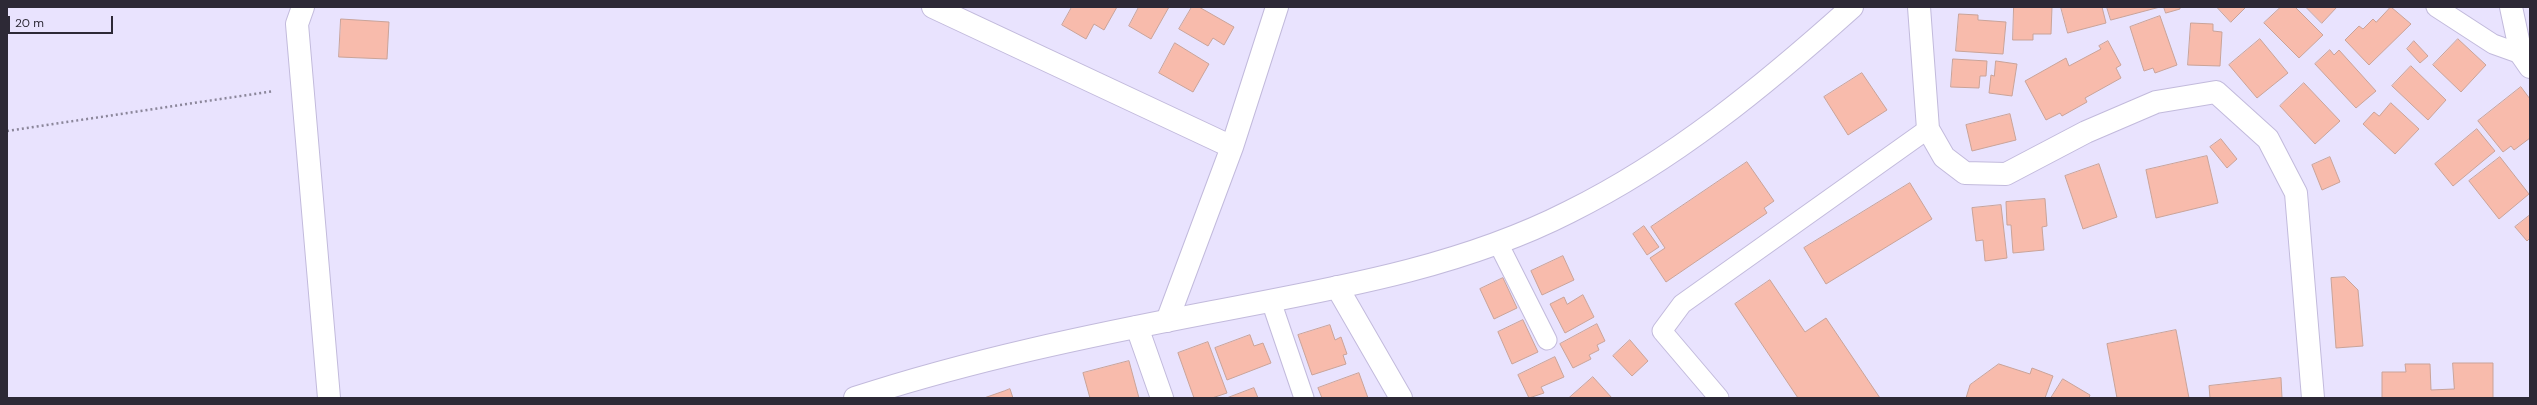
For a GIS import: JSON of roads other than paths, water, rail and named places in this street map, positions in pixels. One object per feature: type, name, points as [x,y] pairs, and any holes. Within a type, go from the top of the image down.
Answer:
[{"type":"street","points":[[302,7],[297,24],[329,398]]},
{"type":"street","points":[[933,7],[1232,147]]},
{"type":"street","points":[[1167,321],[1232,147],[1277,7]]},
{"type":"street","points":[[856,398],[978,362],[1137,327],[1337,287],[1427,266],[1498,242],[1568,213],[1627,181],[1697,135],[1786,66],[1852,7]]},
{"type":"street","points":[[1919,7],[1928,129],[1944,157],[1965,173],[2006,174],[2086,132],[2156,102],[2216,92],[2268,139],[2296,192],[2313,398]]},
{"type":"street","points":[[2511,7],[2526,60]]},
{"type":"street","points":[[1337,287],[1401,398]]},
{"type":"street","points":[[1137,327],[1162,398]]},
{"type":"lane","points":[[2436,7],[2493,44],[2526,60]]},
{"type":"lane","points":[[1719,398],[1662,331],[1682,304],[1928,129]]},
{"type":"lane","points":[[1498,242],[1547,340]]},
{"type":"lane","points":[[1270,301],[1304,398]]}]
